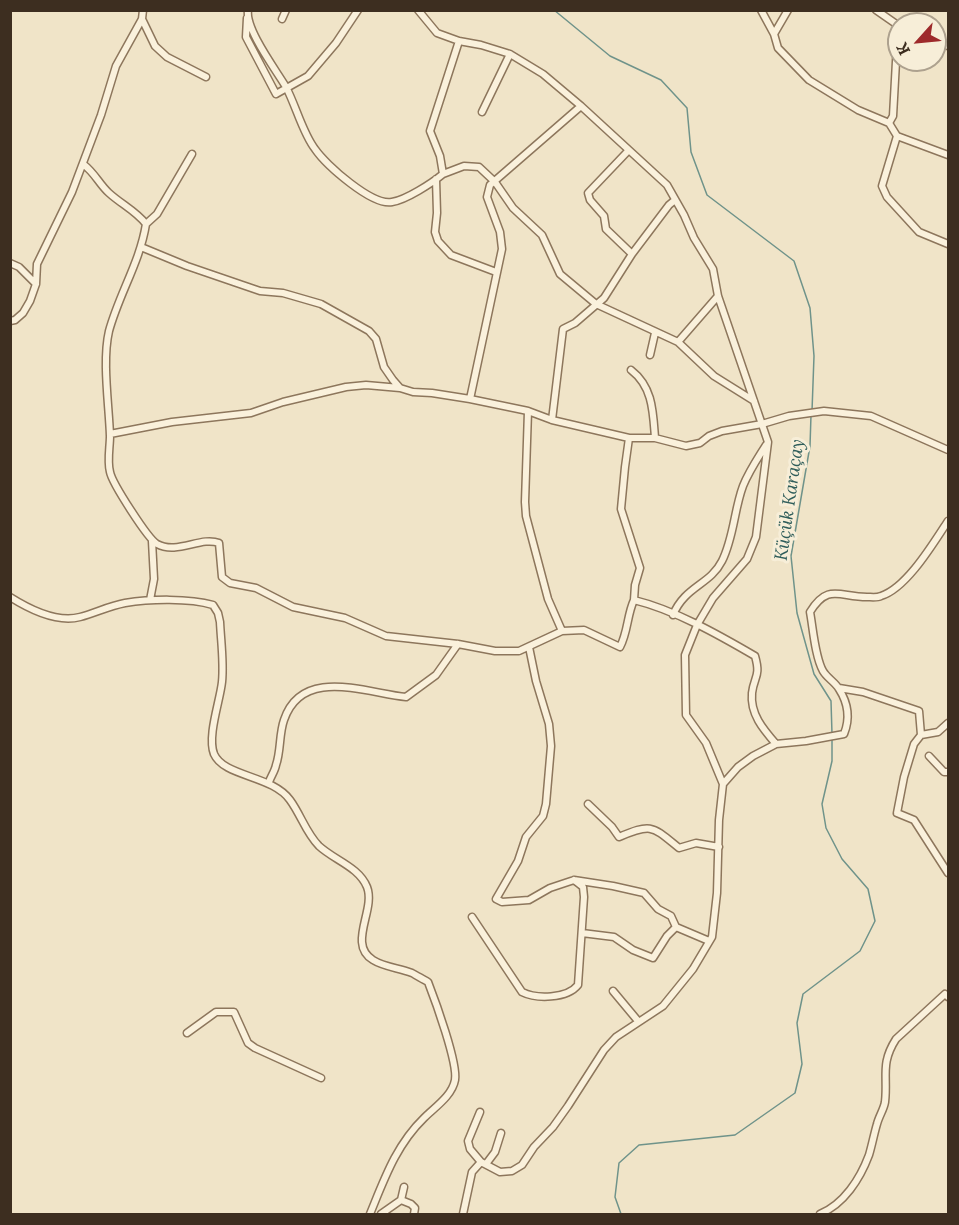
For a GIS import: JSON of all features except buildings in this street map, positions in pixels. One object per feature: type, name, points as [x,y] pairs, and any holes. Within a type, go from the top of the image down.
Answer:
[{"type":"street","points":[[10,321],[23,313],[30,301],[36,284],[37,264],[72,192],[116,66],[142,19],[143,10]]},
{"type":"street","points":[[282,19],[286,10]]},
{"type":"street","points":[[248,13],[246,38],[276,94],[308,76],[336,43],[358,10]]},
{"type":"street","points":[[418,10],[437,33],[510,54],[543,74],[667,185],[713,269],[718,296],[768,442],[756,537],[752,548],[747,559],[713,598],[697,625],[685,655],[684,708],[686,715],[706,743],[723,784],[717,893],[712,937],[693,969],[663,1006],[616,1037],[604,1050],[568,1106],[522,1165],[512,1171],[500,1172],[483,1163],[470,1149],[468,1141],[480,1112]]},
{"type":"street","points":[[761,10],[774,34],[778,48],[809,80],[858,110],[889,123],[897,136],[948,155]]},
{"type":"street","points":[[774,34],[788,10]]},
{"type":"street","points":[[248,13],[252,30],[286,88],[315,149],[346,179],[371,198],[391,203],[429,185],[443,174],[464,166],[479,167],[495,182],[513,208],[542,235],[560,274],[596,304],[678,342],[714,376],[754,401]]},
{"type":"street","points":[[142,19],[155,46],[167,57],[206,77]]},
{"type":"street","points":[[443,174],[440,156],[430,131],[459,41]]},
{"type":"street","points":[[483,112],[510,54]]},
{"type":"street","points":[[889,123],[893,116],[895,72]]},
{"type":"street","points":[[470,399],[502,249],[500,232],[487,197],[490,185],[581,106]]},
{"type":"street","points":[[897,136],[882,186],[887,197],[919,232],[948,244]]},
{"type":"street","points":[[628,151],[588,193],[590,200],[604,216],[606,229],[632,254]]},
{"type":"street","points":[[192,154],[158,214],[146,224],[141,247],[109,332],[107,353],[110,472],[152,541],[159,545],[172,547],[194,545],[212,540],[219,543],[222,577],[230,583],[256,588],[292,607],[345,618],[386,636],[458,644],[495,651],[519,651],[562,631],[584,630],[620,647],[634,600],[640,568],[621,509],[629,438]]},
{"type":"street","points":[[83,164],[94,172],[107,191],[139,215],[146,224]]},
{"type":"street","points":[[436,179],[435,232],[438,241],[452,255],[496,272]]},
{"type":"street","points":[[552,420],[563,329],[575,323],[604,298],[632,254],[675,200]]},
{"type":"street","points":[[141,247],[198,270],[260,291],[283,293],[321,304],[369,332],[376,339],[384,367],[400,388]]},
{"type":"street","points":[[10,263],[19,267],[36,284]]},
{"type":"street","points":[[678,342],[718,296]]},
{"type":"street","points":[[650,355],[655,333]]},
{"type":"street","points":[[631,370],[638,375],[650,393],[655,438]]},
{"type":"street","points":[[110,434],[172,422],[250,413],[283,402],[346,387],[366,385],[470,399],[528,411],[552,420],[629,438],[655,438],[686,446],[700,443],[709,436],[722,431],[762,424],[789,416],[824,411],[871,416],[948,450]]},
{"type":"street","points":[[528,411],[526,516],[548,600],[562,631]]},
{"type":"street","points":[[673,615],[678,603],[685,595],[715,572],[722,561],[743,486],[768,442]]},
{"type":"street","points":[[723,784],[738,766],[776,744],[844,734],[848,717],[847,707],[839,688],[823,670],[810,612],[818,599],[828,593],[881,596],[900,584],[921,563],[948,521]]},
{"type":"street","points":[[150,600],[154,579],[152,541]]},
{"type":"street","points":[[10,597],[41,614],[63,618],[78,618],[111,606],[150,600],[203,602],[213,605],[218,613],[223,680],[212,741],[215,755],[224,766],[269,782],[290,799],[309,835],[320,847],[360,876],[368,889],[368,906],[362,945],[366,954],[374,961],[428,982],[452,1059],[456,1077],[453,1089],[421,1120],[400,1147],[389,1167],[370,1215]]},
{"type":"street","points":[[634,600],[647,603],[697,625],[755,656],[759,670],[752,692],[752,707],[760,725],[776,744]]},
{"type":"street","points":[[269,782],[277,764],[283,721],[291,704],[298,697],[313,690],[335,686],[406,697],[436,675],[458,644]]},
{"type":"street","points":[[529,647],[549,724],[551,746],[546,804],[543,816],[526,837],[518,861],[496,900],[502,902],[529,900],[550,888],[574,880],[614,886],[644,893],[658,909],[670,916],[676,927],[709,941]]},
{"type":"street","points":[[839,688],[863,692],[919,711],[921,735]]},
{"type":"street","points":[[948,723],[938,732],[921,735],[914,744],[904,777],[897,813],[914,820],[948,873]]},
{"type":"street","points":[[929,756],[944,772],[948,772]]},
{"type":"street","points":[[588,804],[619,837],[649,827],[658,830],[679,848],[696,843],[718,847]]},
{"type":"street","points":[[472,917],[510,972],[518,988],[529,995],[544,998],[571,991],[578,985],[582,933],[583,887],[574,880]]},
{"type":"street","points":[[582,933],[614,937],[633,950],[653,958],[667,936],[676,927]]},
{"type":"street","points":[[613,991],[638,1021]]},
{"type":"street","points":[[820,1215],[842,1200],[861,1174],[885,1104],[884,1068],[892,1044],[947,993]]},
{"type":"street","points":[[187,1033],[216,1012],[234,1012],[248,1043],[321,1078]]},
{"type":"street","points":[[463,1215],[472,1172],[495,1152],[501,1133]]},
{"type":"street","points":[[384,1213],[401,1200],[404,1187]]},
{"type":"street","points":[[401,1200],[415,1208],[414,1215]]},
{"type":"street","points":[[384,1213],[394,1215]]},
{"type":"waterway","name":"Küçük Karaçay","points":[[554,10],[610,56],[661,80],[687,108],[691,152],[707,195],[794,261],[810,308],[814,356],[812,411]]},
{"type":"waterway","name":"Küçük Karaçay","points":[[811,415],[810,446],[791,556],[797,613],[814,674],[831,701],[832,734]]},
{"type":"waterway","name":"Küçük Karaçay","points":[[621,1214],[615,1197],[619,1163],[639,1145],[735,1135],[795,1093],[802,1064],[797,1023],[803,994],[860,951],[875,921],[868,889],[842,859],[826,828],[822,804],[832,761],[832,739]]}]
